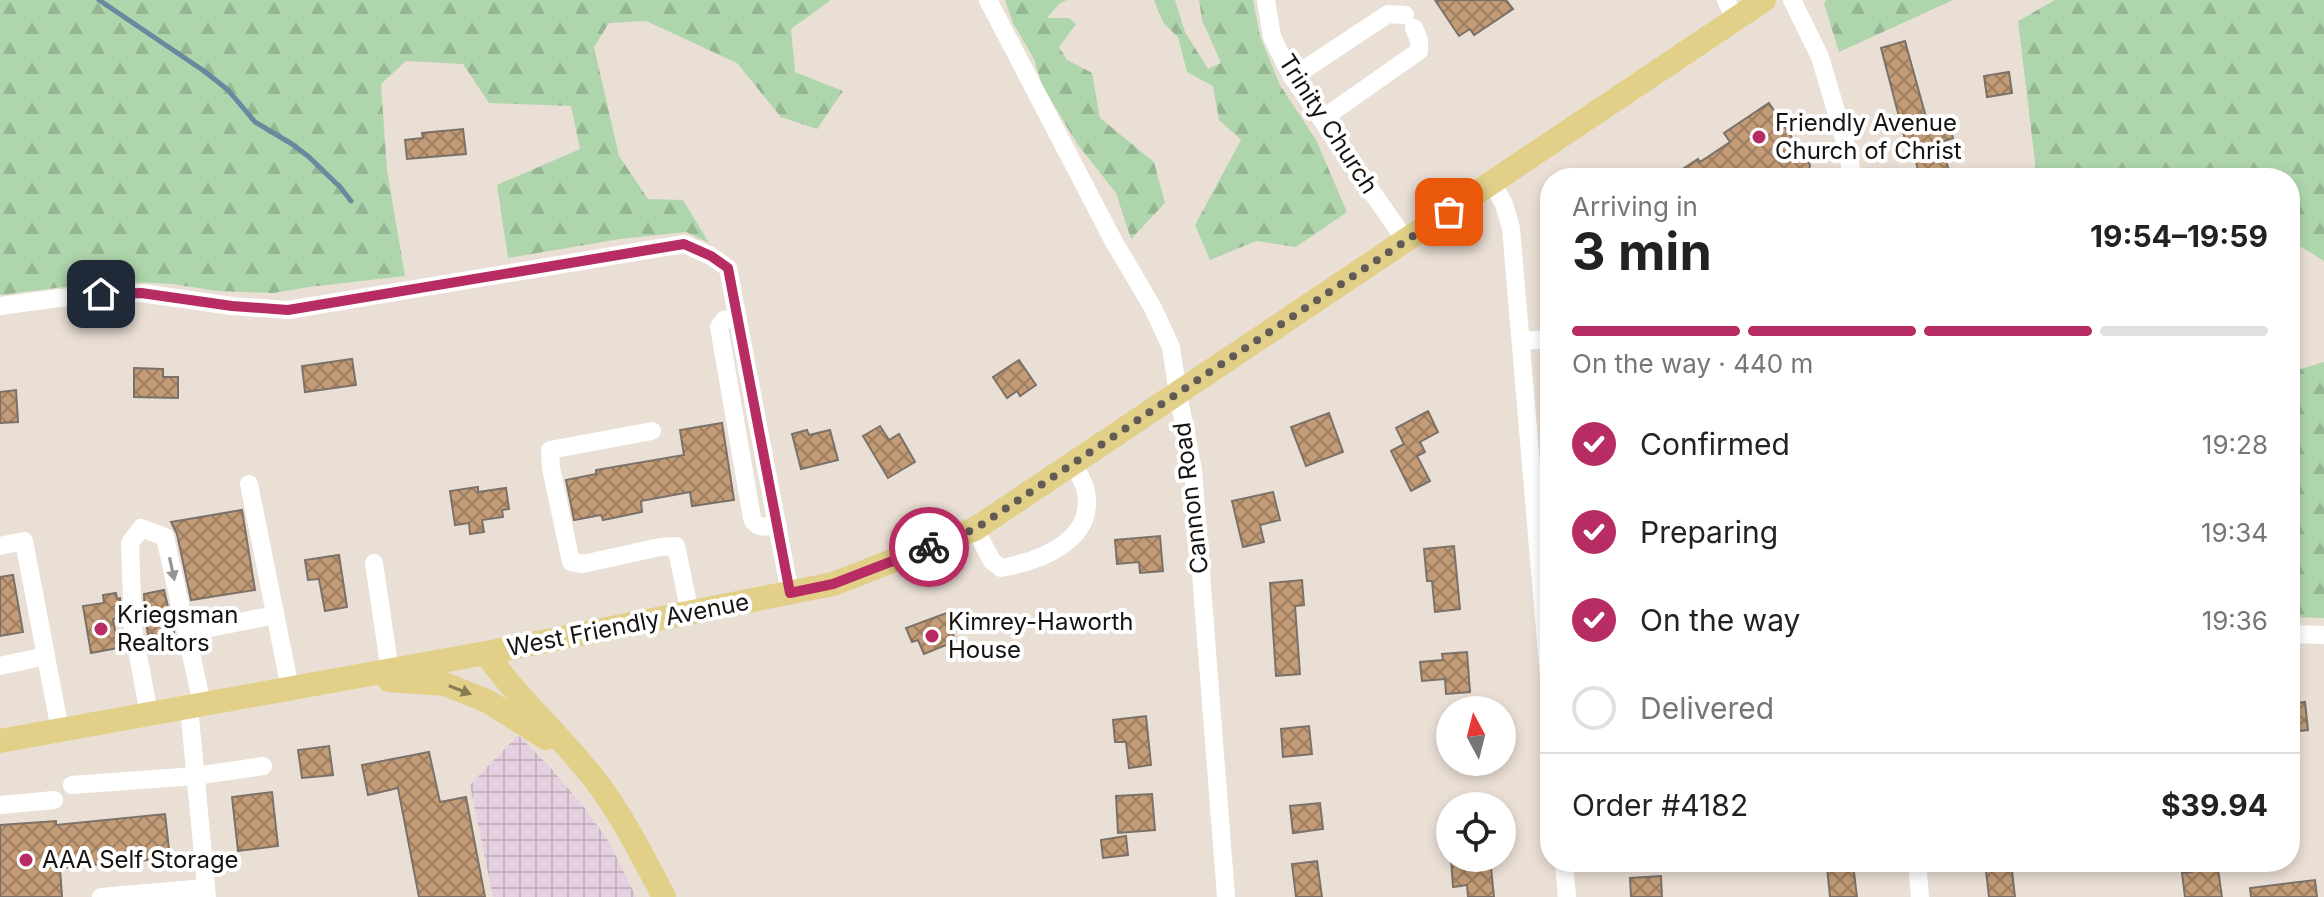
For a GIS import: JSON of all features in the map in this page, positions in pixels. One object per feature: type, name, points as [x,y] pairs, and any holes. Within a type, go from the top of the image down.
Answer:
[{"type":"main road","name":"West Friendly Avenue","points":[[0,741],[486,653],[833,584],[975,529],[1492,183],[1730,10],[1764,0]]},
{"type":"main road","points":[[486,653],[506,682],[598,784],[664,897]]},
{"type":"main road","points":[[355,677],[445,684],[487,701],[571,752]]},
{"type":"street","name":"Cannon Road","points":[[988,0],[1171,347],[1193,470],[1226,897]]},
{"type":"street","name":"Trinity Church","points":[[1266,0],[1272,37],[1293,77],[1406,241]]},
{"type":"street","points":[[1792,0],[1820,57],[1851,168]]},
{"type":"street","points":[[1293,77],[1388,14],[1409,21],[1419,40],[1419,51],[1322,119]]},
{"type":"street","points":[[1492,183],[1504,204],[1511,228],[1540,569]]},
{"type":"street","points":[[0,306],[59,298],[141,293],[232,306],[288,310],[684,244],[728,268],[790,593]]},
{"type":"street","points":[[1521,341],[1540,340]]},
{"type":"street","points":[[652,431],[550,450],[551,468],[571,562],[583,564],[676,546],[690,613]]},
{"type":"street","points":[[975,529],[992,561],[1001,568],[1039,557],[1074,538],[1084,518],[1086,492],[1073,463]]},
{"type":"street","points":[[249,484],[290,688]]},
{"type":"street","points":[[101,897],[206,893],[195,776],[196,706],[165,537],[141,528],[130,543],[133,628],[149,714]]},
{"type":"street","points":[[0,546],[24,541],[60,730]]},
{"type":"street","points":[[374,563],[390,671]]},
{"type":"street","points":[[200,630],[275,615]]},
{"type":"street","points":[[2300,634],[2324,635]]},
{"type":"street","points":[[0,666],[46,656]]},
{"type":"street","points":[[72,785],[195,776],[263,766]]},
{"type":"street","points":[[0,805],[54,800]]},
{"type":"street","points":[[1565,872],[1567,897]]},
{"type":"street","points":[[1918,872],[1920,897]]},
{"type":"shaded area","points":[[518,735],[587,811],[609,842],[636,897],[493,897],[470,785]]},
{"type":"green space","points":[[0,0],[831,0],[791,29],[795,72],[843,91],[817,129],[781,117],[737,63],[646,21],[609,23],[594,47],[619,156],[648,199],[683,200],[709,243],[686,232],[620,239],[508,258],[497,185],[580,149],[571,106],[489,103],[463,64],[406,61],[381,84],[387,170],[405,276],[273,293],[112,281],[0,295]]},
{"type":"green space","points":[[1005,0],[1067,0],[1060,3],[1047,18],[1069,18],[1076,24],[1059,47],[1067,60],[1092,73],[1100,118],[1154,162],[1165,203],[1131,239],[1116,193],[1078,145],[1042,85],[1034,59],[1013,23]]},
{"type":"green space","points":[[1154,0],[1175,0],[1185,32],[1208,69],[1221,63],[1202,20],[1199,0],[1253,0],[1260,36],[1280,85],[1316,140],[1347,212],[1296,247],[1256,241],[1210,260],[1195,225],[1241,140],[1219,120],[1213,86],[1187,72],[1178,37],[1164,24]]},
{"type":"green space","points":[[1826,0],[1953,0],[1839,52],[1824,4]]},
{"type":"green space","points":[[2055,0],[2324,0],[2324,261],[2300,246],[2300,168],[2036,168],[2018,21]]},
{"type":"green space","points":[[2324,362],[2324,618],[2300,617],[2300,369]]},
{"type":"building","points":[[1435,0],[1506,0],[1513,9],[1474,35],[1470,29],[1459,36]]},
{"type":"building","points":[[1905,41],[1929,128],[1949,123],[1953,138],[1941,142],[1948,168],[1918,168],[1913,150],[1908,151],[1881,48]]},
{"type":"building","points":[[2009,72],[2012,93],[1987,97],[1984,76]]},
{"type":"building","name":"Friendly Avenue Church of Christ","points":[[1769,103],[1810,168],[1684,168],[1698,159],[1700,162],[1730,142],[1724,133]]},
{"type":"building","points":[[463,129],[466,154],[407,159],[405,140],[423,138],[422,133]]},
{"type":"building","points":[[352,359],[356,385],[305,392],[302,366]]},
{"type":"building","points":[[1019,360],[1036,385],[1020,396],[1017,391],[1007,398],[993,377]]},
{"type":"building","points":[[134,368],[163,369],[163,377],[178,377],[178,398],[134,397]]},
{"type":"building","points":[[16,390],[18,422],[0,423],[0,392]]},
{"type":"building","points":[[1428,411],[1438,432],[1420,442],[1425,452],[1417,456],[1430,481],[1411,491],[1391,451],[1404,444],[1396,428]]},
{"type":"building","points":[[1329,413],[1343,452],[1306,466],[1291,427]]},
{"type":"building","points":[[722,423],[734,500],[692,506],[690,492],[641,501],[642,512],[603,520],[601,515],[574,520],[566,480],[596,474],[596,470],[684,455],[680,430]]},
{"type":"building","points":[[880,426],[889,440],[899,434],[915,462],[888,478],[863,436]]},
{"type":"building","points":[[807,430],[809,435],[830,430],[838,460],[801,469],[792,434]]},
{"type":"building","points":[[478,487],[478,492],[506,488],[509,509],[502,510],[503,517],[482,520],[484,532],[470,534],[469,523],[455,525],[450,491]]},
{"type":"building","points":[[1273,492],[1280,520],[1260,525],[1264,542],[1243,547],[1232,501]]},
{"type":"building","points":[[242,510],[255,590],[191,600],[177,534],[171,522]]},
{"type":"building","points":[[1160,536],[1163,571],[1140,573],[1139,562],[1117,564],[1115,540]]},
{"type":"building","points":[[1454,546],[1460,609],[1435,612],[1432,581],[1427,581],[1424,549]]},
{"type":"building","points":[[339,555],[347,607],[325,611],[319,579],[308,580],[305,560]]},
{"type":"building","points":[[13,575],[23,632],[0,636],[0,577]]},
{"type":"building","points":[[1302,580],[1304,605],[1295,606],[1300,674],[1276,676],[1270,583]]},
{"type":"building","points":[[164,590],[174,632],[170,632],[171,636],[149,640],[144,594]]},
{"type":"building","points":[[116,593],[117,599],[120,598],[121,618],[113,619],[118,648],[91,653],[83,606],[104,603],[103,595]]},
{"type":"building","name":"Kimrey-Haworth House","points":[[952,611],[959,630],[952,632],[956,641],[924,654],[918,640],[912,642],[906,628]]},
{"type":"building","points":[[1467,652],[1470,692],[1446,694],[1445,679],[1422,681],[1420,662],[1443,660],[1442,654]]},
{"type":"building","points":[[2305,702],[2308,730],[2300,731],[2300,703]]},
{"type":"building","points":[[1146,716],[1151,765],[1129,768],[1126,742],[1115,742],[1113,720]]},
{"type":"building","points":[[1309,726],[1312,754],[1283,757],[1281,729]]},
{"type":"building","points":[[329,746],[333,775],[302,778],[298,750]]},
{"type":"building","points":[[429,752],[440,802],[466,797],[485,897],[419,897],[398,788],[368,795],[362,765]]},
{"type":"building","points":[[272,792],[278,846],[238,851],[232,797]]},
{"type":"building","points":[[1152,794],[1155,830],[1118,833],[1116,796]]},
{"type":"building","points":[[1320,803],[1323,829],[1293,833],[1290,806]]},
{"type":"building","points":[[165,814],[170,858],[60,868],[62,897],[0,897],[0,825],[56,821],[56,825]]},
{"type":"building","points":[[1126,836],[1128,855],[1103,858],[1101,840]]},
{"type":"building","points":[[1317,861],[1322,897],[1296,897],[1292,864]]},
{"type":"building","points":[[1452,872],[1491,872],[1494,897],[1468,897],[1467,885],[1453,887]]},
{"type":"building","points":[[1828,872],[1854,872],[1857,897],[1830,897]]},
{"type":"building","points":[[1986,872],[2012,872],[2015,897],[1989,897]]},
{"type":"building","points":[[2218,872],[2222,897],[2185,897],[2182,873]]},
{"type":"building","points":[[1661,876],[1662,897],[1631,897],[1630,878]]},
{"type":"building","points":[[2315,880],[2317,897],[2251,897],[2250,888]]},
{"type":"waterway","points":[[99,0],[228,90],[255,122],[309,157],[351,201]]},
{"type":"way so far","points":[[929,547],[975,529],[1449,212]]},
{"type":"place","name":"Friendly Avenue Church of Christ","points":[[1759,137]]},
{"type":"place","name":"Kriegsman Realtors","points":[[101,629]]},
{"type":"place","name":"Kimrey-Haworth House","points":[[932,636]]},
{"type":"place","name":"AAA Self Storage","points":[[26,860]]},
{"type":"route","points":[[101,294],[141,293],[232,306],[288,310],[684,244],[728,268],[790,593],[833,584],[929,547]]}]
